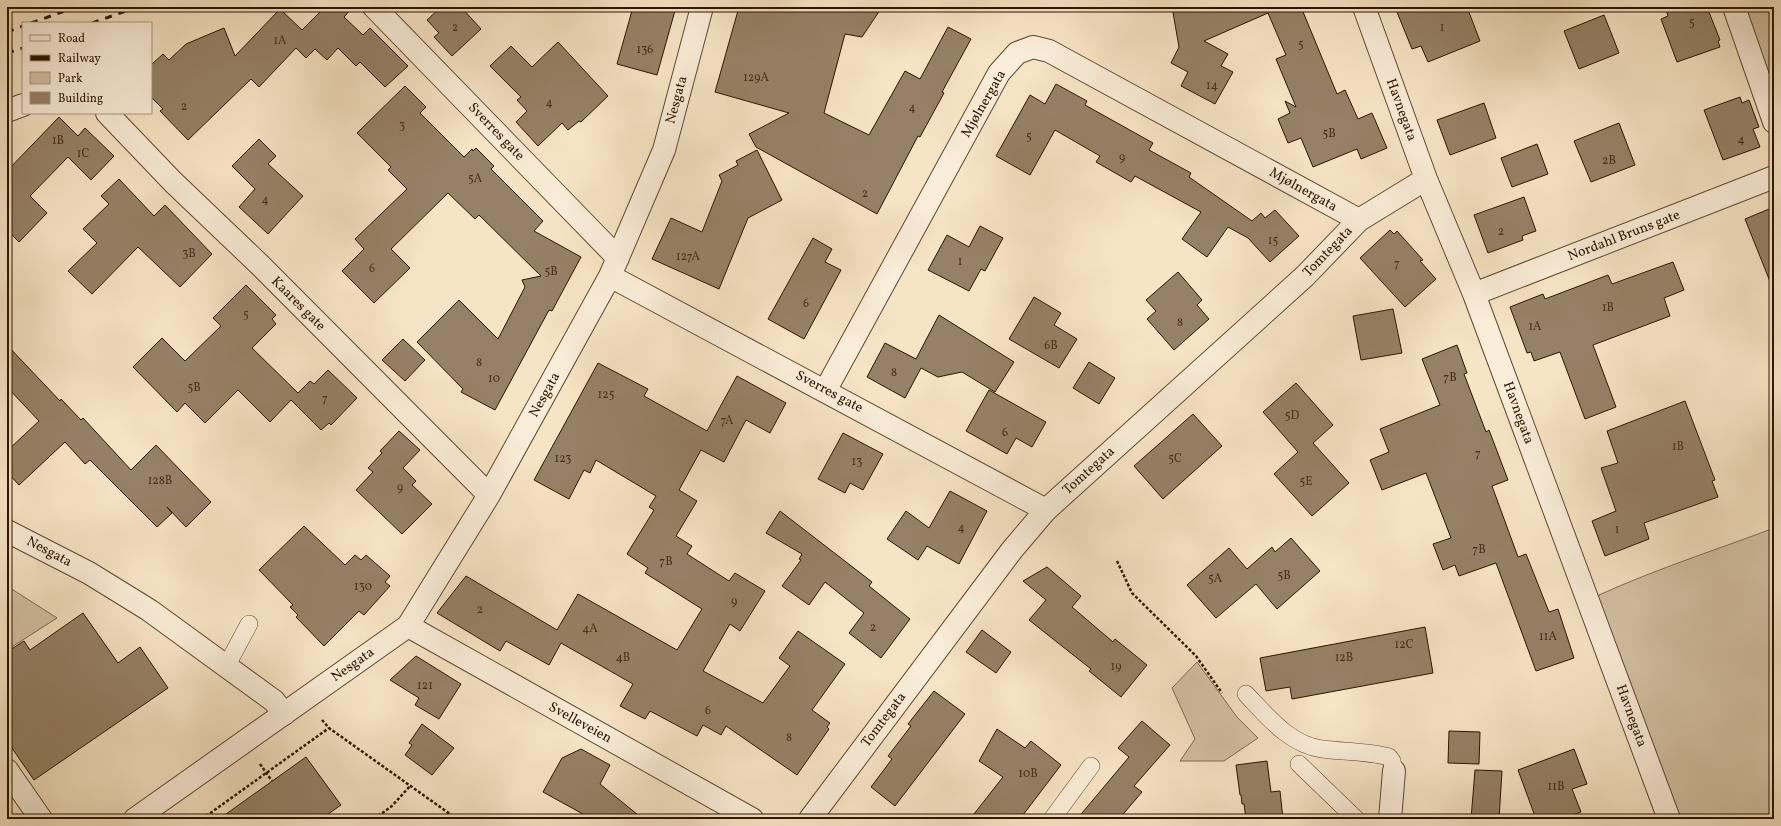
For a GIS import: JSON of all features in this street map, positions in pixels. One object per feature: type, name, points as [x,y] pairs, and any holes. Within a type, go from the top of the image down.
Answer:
[{"type":"street","name":"Sverres gate","points":[[374,7],[614,267],[825,391],[1046,510]]},
{"type":"street","name":"Nesgata","points":[[135,819],[408,626],[489,495],[614,267],[664,150],[702,7]]},
{"type":"street","name":"Havnegata","points":[[1364,7],[1426,179],[1474,294],[1669,819]]},
{"type":"street","points":[[1734,7],[1774,122]]},
{"type":"street","name":"Mjølnergata","points":[[825,391],[999,73],[1017,53],[1033,47],[1049,51],[1359,220]]},
{"type":"street","points":[[7,111],[22,105]]},
{"type":"street","name":"Kaares gate","points":[[109,114],[173,182],[260,265],[489,495]]},
{"type":"street","name":"Nordahl Bruns gate","points":[[1474,294],[1774,177]]},
{"type":"street","name":"Tomtegata","points":[[810,819],[1012,550],[1046,510],[1305,276],[1359,220],[1426,179]]},
{"type":"street","name":"Nesgata","points":[[7,531],[89,573],[149,610],[227,665],[274,701],[284,714]]},
{"type":"street","name":"Svelleveien","points":[[408,626],[752,819]]},
{"type":"street","points":[[7,770],[41,819]]},
{"type":"street","points":[[1390,819],[1394,771]]},
{"type":"lane","points":[[227,665],[249,624]]},
{"type":"lane","points":[[1246,694],[1282,730],[1306,745],[1320,749],[1389,757],[1392,760],[1394,771]]},
{"type":"lane","points":[[1300,764],[1356,819]]},
{"type":"lane","points":[[1052,819],[1091,766]]},
{"type":"path","points":[[1117,561],[1132,593],[1196,656],[1225,696]]},
{"type":"path","points":[[202,819],[329,728],[457,819]]},
{"type":"path","points":[[259,763],[272,781]]},
{"type":"path","points":[[375,818],[392,806],[410,786]]},
{"type":"green space","points":[[1734,7],[1774,7],[1774,101]]},
{"type":"green space","points":[[1774,528],[1774,819],[1677,819],[1595,623],[1599,595],[1664,568]]},
{"type":"green space","points":[[7,586],[57,618],[7,650]]},
{"type":"green space","points":[[1197,662],[1237,717],[1258,738],[1224,761],[1180,761],[1195,739],[1172,688]]},
{"type":"building","points":[[325,7],[351,7],[352,8],[344,17],[363,35],[370,28],[408,66],[385,87],[360,62],[356,66],[338,48],[327,60],[315,49],[306,58],[296,48],[259,87],[251,79],[188,140],[160,111],[163,109],[152,98],[152,64],[163,54],[169,60],[186,44],[224,28],[235,56],[280,9],[302,30]]},
{"type":"building","points":[[441,7],[461,7],[481,29],[452,56],[434,37],[439,33],[427,20]]},
{"type":"building","points":[[633,7],[676,7],[657,75],[617,64]]},
{"type":"building","points":[[739,7],[882,7],[862,37],[845,34],[824,113],[869,135],[905,71],[920,79],[948,27],[971,39],[942,92],[944,93],[920,137],[918,136],[877,214],[756,147],[749,134],[789,113],[715,92]]},
{"type":"building","points":[[1172,7],[1301,7],[1337,94],[1345,90],[1358,119],[1372,113],[1387,148],[1361,159],[1357,149],[1313,167],[1301,138],[1288,143],[1278,119],[1290,113],[1285,101],[1296,107],[1276,59],[1286,55],[1268,13],[1204,41],[1228,54],[1221,66],[1233,72],[1215,104],[1181,86],[1188,72],[1171,63],[1179,47]]},
{"type":"building","points":[[1395,7],[1467,7],[1480,41],[1428,62],[1421,46],[1412,49]]},
{"type":"building","points":[[1665,7],[1707,7],[1720,40],[1718,41],[1720,47],[1677,62],[1661,19],[1668,16]]},
{"type":"building","points":[[1604,15],[1619,53],[1579,69],[1564,31]]},
{"type":"building","points":[[558,42],[608,96],[581,122],[579,121],[568,130],[562,123],[538,146],[516,122],[527,111],[517,100],[521,97],[490,66],[511,46],[532,67]]},
{"type":"building","points":[[1056,84],[1087,101],[1085,105],[1153,143],[1149,150],[1191,173],[1189,177],[1252,221],[1261,213],[1265,218],[1275,210],[1299,236],[1270,262],[1248,238],[1228,227],[1207,257],[1182,239],[1201,212],[1135,176],[1131,182],[1096,162],[1100,156],[1055,130],[1030,175],[996,156],[1030,95],[1045,104]]},
{"type":"building","points":[[405,86],[426,107],[420,113],[464,157],[472,149],[473,151],[476,148],[494,166],[491,169],[543,221],[534,231],[581,257],[552,311],[549,310],[495,410],[461,392],[463,389],[417,342],[459,300],[498,339],[525,287],[522,280],[541,276],[479,215],[475,219],[448,193],[391,249],[410,268],[374,303],[342,271],[364,249],[355,239],[407,189],[388,170],[391,167],[357,133]]},
{"type":"building","points":[[1740,97],[1742,103],[1749,100],[1759,127],[1753,129],[1760,147],[1723,160],[1704,110]]},
{"type":"building","points":[[1484,103],[1496,138],[1450,155],[1437,120]]},
{"type":"building","points":[[59,117],[78,136],[85,128],[114,156],[91,180],[68,157],[30,196],[47,213],[19,242],[7,230],[7,171]]},
{"type":"building","points":[[1619,123],[1635,165],[1591,182],[1574,141]]},
{"type":"building","points":[[259,139],[276,156],[268,164],[303,196],[268,234],[239,207],[255,189],[232,166]]},
{"type":"building","points":[[1537,144],[1548,174],[1512,187],[1501,158]]},
{"type":"building","points":[[757,150],[782,200],[748,218],[719,289],[652,259],[671,218],[702,232],[722,181],[719,175],[738,165],[736,161]]},
{"type":"building","points":[[119,179],[154,216],[165,205],[212,254],[180,287],[138,247],[92,294],[68,271],[97,243],[83,229],[109,204],[101,196]]},
{"type":"building","points":[[1524,197],[1536,231],[1522,236],[1523,240],[1488,253],[1474,215]]},
{"type":"building","points":[[1774,207],[1774,289],[1773,289],[1745,219]]},
{"type":"building","points":[[980,226],[1003,238],[985,271],[981,269],[969,291],[928,270],[947,235],[969,247]]},
{"type":"building","points":[[1390,230],[1394,234],[1397,231],[1423,260],[1420,261],[1436,279],[1405,307],[1360,258]]},
{"type":"building","points":[[813,238],[832,249],[825,262],[841,270],[804,339],[768,319]]},
{"type":"building","points":[[1673,262],[1684,290],[1664,298],[1670,316],[1593,345],[1616,407],[1585,419],[1560,352],[1534,361],[1531,352],[1527,353],[1510,307],[1543,294],[1545,299],[1608,275],[1612,284]]},
{"type":"building","points":[[1178,272],[1202,300],[1197,305],[1209,319],[1174,350],[1147,319],[1156,311],[1146,300]]},
{"type":"building","points":[[246,285],[276,315],[272,319],[276,324],[252,348],[298,393],[310,381],[314,384],[328,370],[357,398],[331,425],[329,423],[321,430],[291,400],[270,422],[238,390],[205,423],[185,403],[177,412],[133,367],[162,338],[185,361],[221,326],[213,318]]},
{"type":"building","points":[[1034,297],[1061,313],[1054,325],[1077,339],[1059,368],[1009,339]]},
{"type":"building","points":[[1393,309],[1402,353],[1361,360],[1353,316]]},
{"type":"building","points":[[939,315],[1014,362],[995,392],[962,372],[938,377],[921,368],[905,398],[867,377],[885,343],[916,359]]},
{"type":"building","points":[[403,339],[425,360],[405,381],[382,360]]},
{"type":"building","points":[[7,345],[60,401],[61,399],[81,420],[83,418],[131,470],[156,445],[211,502],[186,527],[167,507],[172,513],[157,527],[90,460],[85,464],[65,442],[19,485],[7,472],[7,451],[39,421],[7,387]]},
{"type":"building","points":[[1457,345],[1467,373],[1464,374],[1486,432],[1489,430],[1508,480],[1492,486],[1518,557],[1526,554],[1549,612],[1558,609],[1574,658],[1536,671],[1496,563],[1459,576],[1455,565],[1443,570],[1433,544],[1451,538],[1426,473],[1382,490],[1370,460],[1389,452],[1380,429],[1440,405],[1422,359]]},
{"type":"building","points":[[1089,362],[1115,378],[1099,404],[1073,388]]},
{"type":"building","points":[[598,363],[648,389],[644,396],[707,431],[737,376],[786,403],[770,433],[746,420],[724,462],[701,450],[679,490],[697,501],[676,536],[692,546],[687,554],[729,581],[735,573],[765,591],[740,631],[730,624],[703,671],[763,703],[790,666],[779,658],[798,631],[845,664],[812,710],[830,723],[827,727],[829,729],[797,775],[726,726],[721,735],[703,725],[697,736],[650,711],[645,719],[620,706],[633,684],[561,643],[549,665],[506,641],[500,651],[437,613],[466,576],[557,630],[578,594],[677,650],[702,609],[645,573],[648,568],[627,554],[654,510],[649,507],[656,496],[596,460],[590,473],[584,470],[569,499],[534,480]]},
{"type":"building","points":[[1296,383],[1333,425],[1313,443],[1349,483],[1312,516],[1274,474],[1298,452],[1263,412]]},
{"type":"building","points":[[989,390],[1046,422],[1032,447],[1016,438],[1007,454],[966,431]]},
{"type":"building","points":[[1685,401],[1715,480],[1712,481],[1718,497],[1644,523],[1649,539],[1605,556],[1592,521],[1616,511],[1601,468],[1618,463],[1607,431]]},
{"type":"building","points":[[1193,414],[1222,446],[1163,499],[1134,466]]},
{"type":"building","points":[[399,431],[420,450],[403,468],[416,481],[412,485],[432,504],[402,534],[356,490],[373,472],[368,468],[382,453],[380,451]]},
{"type":"building","points":[[843,433],[883,454],[863,490],[850,483],[845,493],[818,479]]},
{"type":"building","points":[[950,491],[987,511],[959,564],[927,546],[918,560],[887,539],[906,511],[929,528]]},
{"type":"building","points":[[780,511],[872,582],[869,586],[910,619],[881,658],[849,633],[864,613],[825,582],[809,605],[782,586],[801,560],[799,559],[802,554],[766,533]]},
{"type":"building","points":[[304,526],[345,565],[355,555],[361,560],[366,555],[390,576],[385,582],[390,586],[364,615],[359,611],[324,646],[296,617],[298,615],[290,607],[293,605],[259,570]]},
{"type":"building","points":[[1291,538],[1320,571],[1277,609],[1256,584],[1216,618],[1187,585],[1229,548],[1247,569],[1272,547],[1275,552]]},
{"type":"building","points":[[1047,567],[1081,596],[1072,607],[1113,642],[1115,639],[1147,665],[1121,697],[1089,671],[1091,669],[1029,620],[1046,600],[1023,581]]},
{"type":"building","points":[[83,613],[118,663],[140,647],[168,688],[34,780],[7,741],[7,652],[24,641],[30,650]]},
{"type":"building","points":[[1425,627],[1433,673],[1292,699],[1290,687],[1266,691],[1260,658]]},
{"type":"building","points":[[982,630],[1011,652],[996,673],[966,652]]},
{"type":"building","points":[[416,656],[461,684],[439,719],[415,705],[419,698],[390,680]]},
{"type":"building","points":[[934,691],[965,714],[895,806],[871,787],[892,759],[888,756],[911,726],[908,724]]},
{"type":"building","points":[[1142,721],[1170,745],[1134,786],[1142,792],[1119,819],[1077,819],[1129,757],[1118,748]]},
{"type":"building","points":[[422,724],[454,748],[432,775],[405,755],[412,745],[409,743]]},
{"type":"building","points":[[997,729],[1025,748],[1031,741],[1061,765],[1020,819],[970,819],[1003,777],[979,761]]},
{"type":"building","points":[[1449,731],[1480,732],[1479,764],[1448,763]]},
{"type":"building","points":[[581,749],[610,765],[600,784],[643,819],[592,819],[543,792],[562,758]]},
{"type":"building","points":[[1574,749],[1587,784],[1572,789],[1581,812],[1562,819],[1536,819],[1518,770]]},
{"type":"building","points":[[306,757],[341,805],[321,819],[219,819]]},
{"type":"building","points":[[1267,761],[1271,792],[1280,791],[1283,819],[1246,819],[1244,804],[1242,804],[1240,795],[1236,765]]},
{"type":"building","points":[[1475,770],[1502,771],[1499,819],[1471,819]]},
{"type":"railway","points":[[34,22],[76,7]]},
{"type":"railway","points":[[95,22],[137,7]]},
{"type":"railway","points":[[7,32],[22,26]]},
{"type":"railway","points":[[7,53],[22,48]]}]
